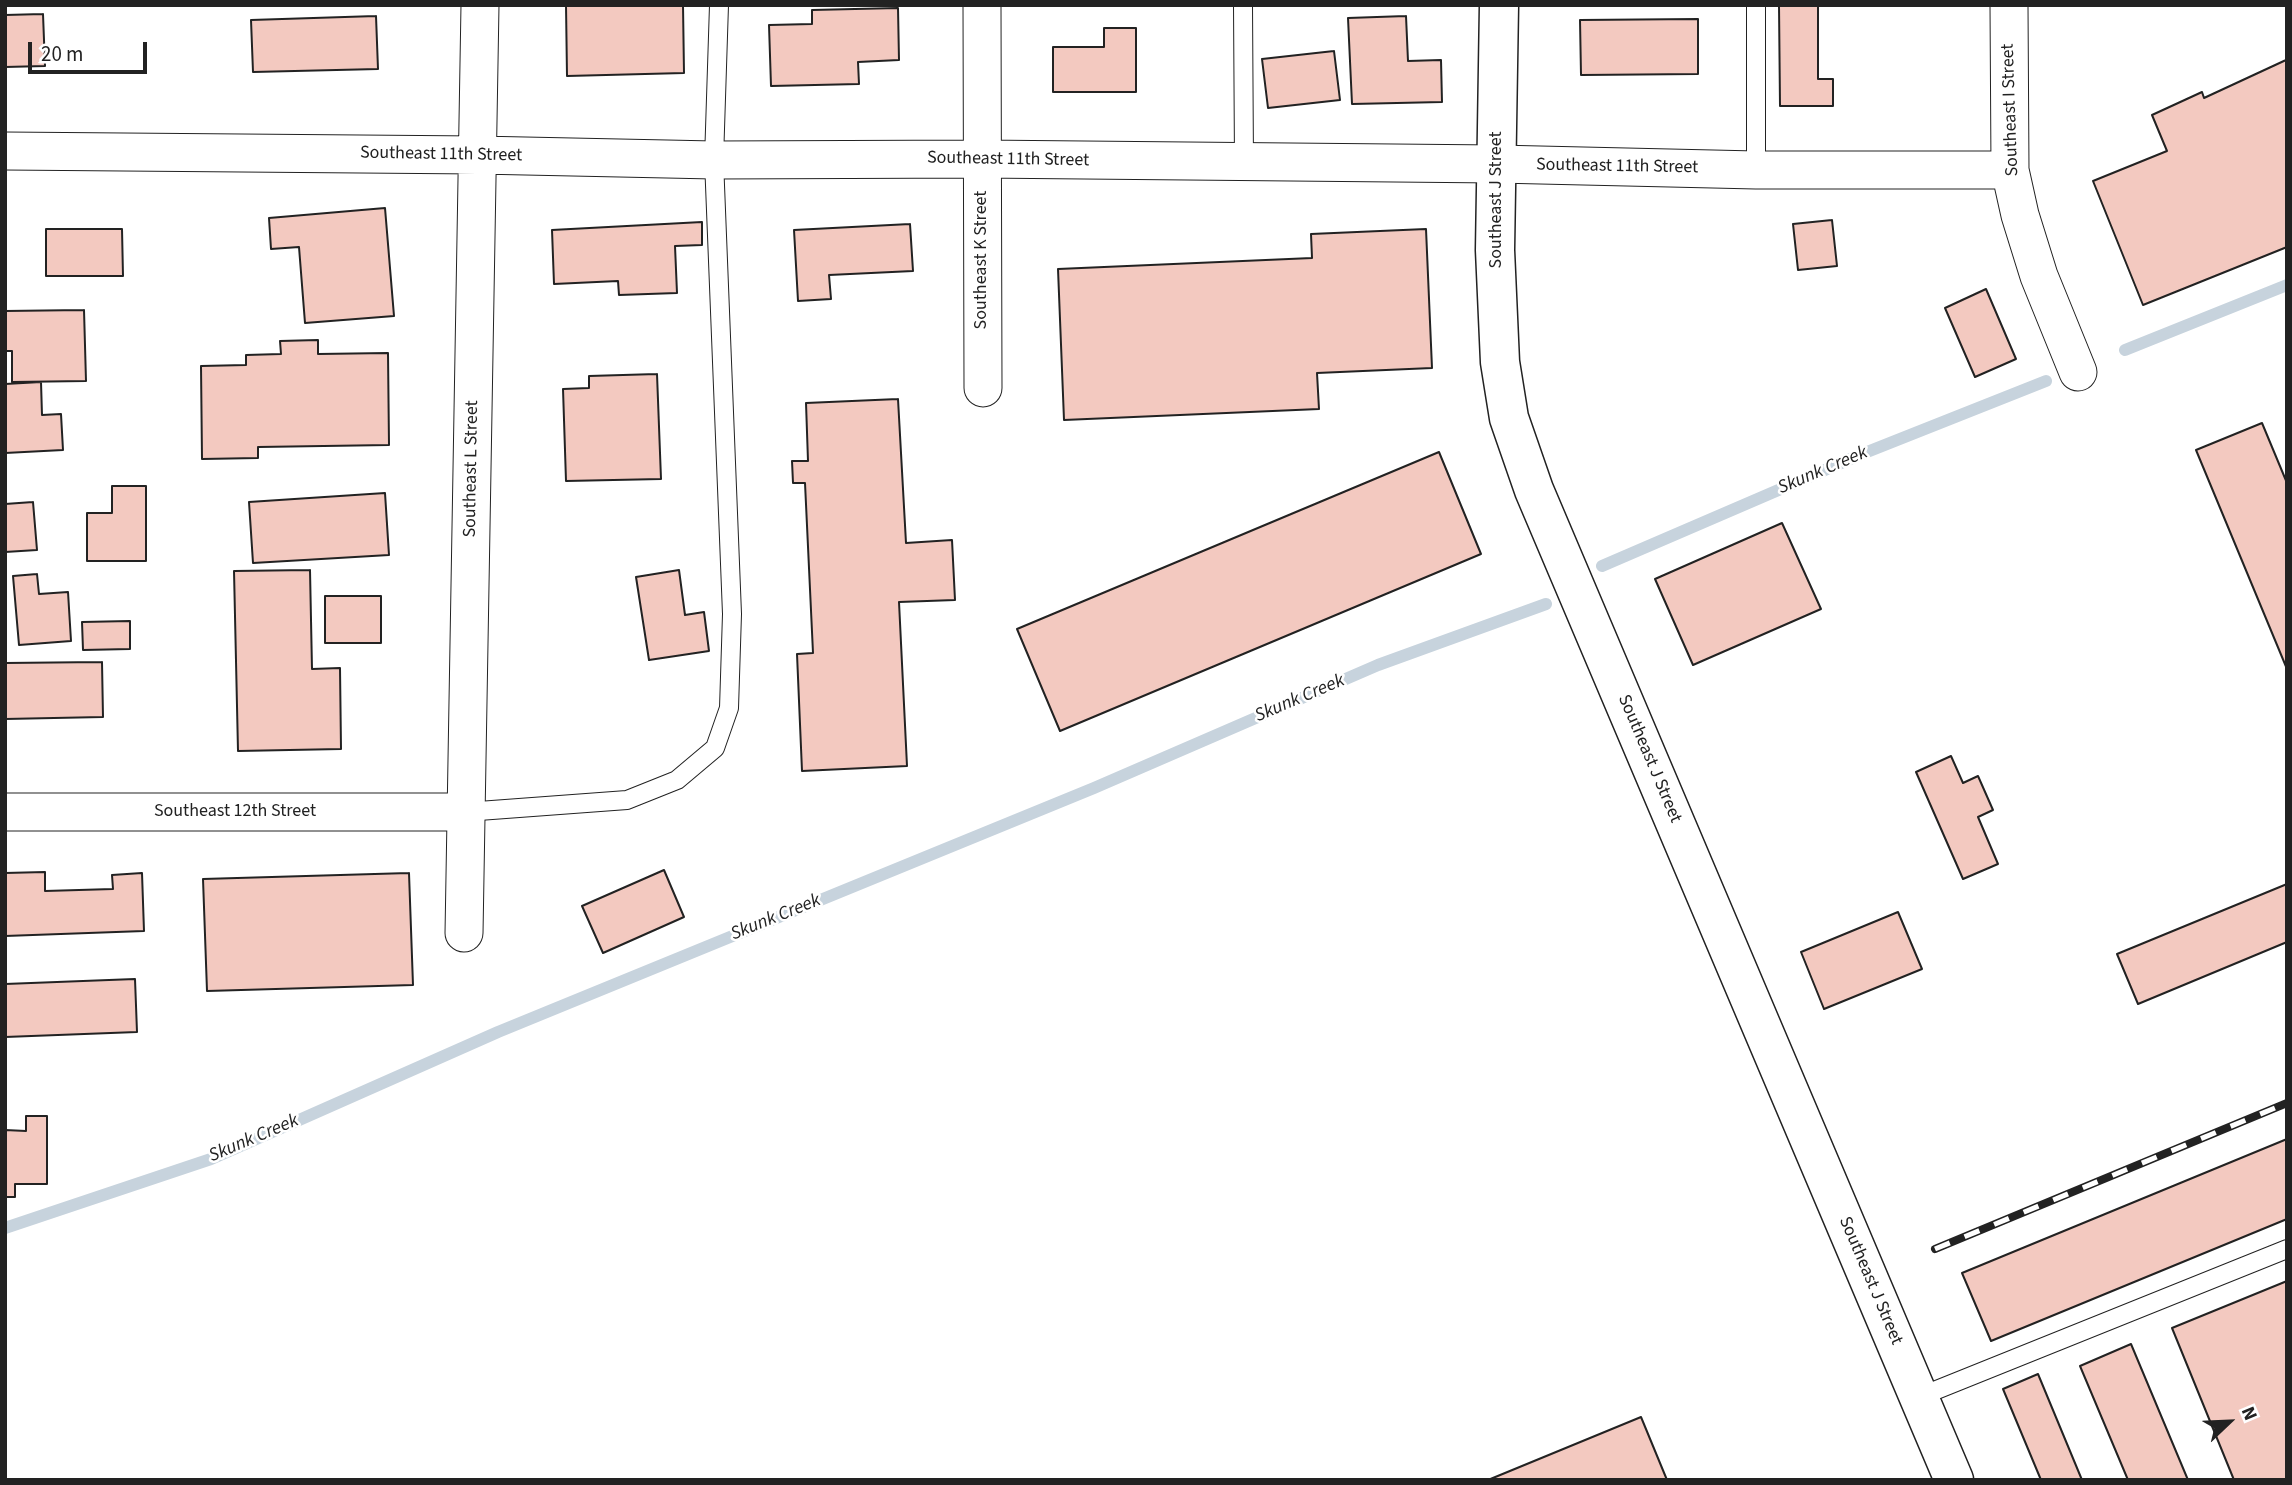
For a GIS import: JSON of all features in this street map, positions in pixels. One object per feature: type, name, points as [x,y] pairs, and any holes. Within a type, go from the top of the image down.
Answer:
[{"type":"street","name":"Southeast L Street","points":[[464,933],[480,5]]},
{"type":"street","name":"Southeast K Street","points":[[982,5],[983,388]]},
{"type":"street","name":"Southeast J Street","points":[[1499,5],[1495,250],[1500,362],[1509,418],[1534,490],[1954,1480]]},
{"type":"street","name":"Southeast I Street","points":[[2009,5],[2010,170],[2020,215],[2039,276],[2078,372]]},
{"type":"street","name":"Southeast 11th Street","points":[[5,151],[714,160],[981,159],[1497,164],[1756,170],[2010,170]]},
{"type":"street","name":"Southeast 12th Street","points":[[5,812],[465,812]]},
{"type":"lane","points":[[465,812],[626,800],[677,780],[715,748],[729,708],[732,614],[714,160],[719,5]]},
{"type":"lane","points":[[1243,5],[1244,163]]},
{"type":"lane","points":[[1756,5],[1756,170]]},
{"type":"lane","points":[[1919,1397],[2287,1249]]},
{"type":"building","points":[[566,5],[683,5],[684,73],[567,76]]},
{"type":"building","points":[[1779,5],[1818,5],[1818,79],[1833,79],[1833,106],[1780,106]]},
{"type":"building","points":[[2287,5],[2287,247],[2143,305],[2093,181],[2167,151],[2152,115],[2202,92],[2204,98],[2286,60]]},
{"type":"building","points":[[898,8],[899,60],[858,62],[859,84],[771,86],[769,25],[812,24],[812,10]]},
{"type":"building","points":[[43,14],[45,66],[5,67],[5,15]]},
{"type":"building","points":[[376,16],[378,69],[253,72],[251,20]]},
{"type":"building","points":[[1406,16],[1408,61],[1441,60],[1442,102],[1352,104],[1348,18]]},
{"type":"building","points":[[1698,19],[1698,74],[1581,75],[1580,20]]},
{"type":"building","points":[[1104,28],[1136,28],[1136,92],[1053,92],[1053,47],[1104,47]]},
{"type":"building","points":[[1334,51],[1340,100],[1268,108],[1262,59]]},
{"type":"building","points":[[385,208],[394,316],[305,323],[299,247],[271,249],[269,218]]},
{"type":"building","points":[[1832,220],[1837,266],[1798,270],[1793,224]]},
{"type":"building","points":[[702,222],[702,245],[675,246],[677,293],[619,295],[618,281],[554,284],[552,230]]},
{"type":"building","points":[[910,224],[913,271],[829,275],[831,299],[798,301],[794,230]]},
{"type":"building","points":[[46,229],[122,229],[123,276],[46,276]]},
{"type":"building","points":[[1426,229],[1432,368],[1317,373],[1319,409],[1064,420],[1058,269],[1312,258],[1311,234]]},
{"type":"building","points":[[1986,289],[2016,359],[1975,377],[1945,308]]},
{"type":"building","points":[[84,310],[86,381],[12,382],[12,351],[5,351],[5,311]]},
{"type":"building","points":[[318,340],[318,354],[388,353],[389,445],[258,447],[258,458],[202,459],[201,366],[246,365],[246,355],[281,354],[280,341]]},
{"type":"building","points":[[657,374],[661,479],[566,481],[563,389],[589,388],[589,376]]},
{"type":"building","points":[[41,382],[42,415],[61,414],[63,450],[5,453],[5,384]]},
{"type":"building","points":[[898,399],[906,543],[952,540],[955,600],[899,602],[907,766],[802,771],[797,654],[813,653],[805,483],[793,483],[792,461],[808,461],[806,403]]},
{"type":"building","points":[[2262,423],[2287,483],[2287,669],[2196,450]]},
{"type":"building","points":[[1439,452],[1481,554],[1060,731],[1017,629]]},
{"type":"building","points":[[112,486],[146,486],[146,561],[87,561],[87,513],[112,513]]},
{"type":"building","points":[[385,493],[389,555],[253,563],[249,502]]},
{"type":"building","points":[[33,502],[37,550],[5,552],[5,504]]},
{"type":"building","points":[[1782,523],[1821,609],[1693,665],[1655,579]]},
{"type":"building","points":[[310,570],[312,669],[340,668],[341,749],[238,751],[234,571]]},
{"type":"building","points":[[679,570],[685,615],[704,612],[709,651],[649,660],[636,577]]},
{"type":"building","points":[[37,574],[39,594],[68,592],[71,641],[19,645],[13,576]]},
{"type":"building","points":[[325,596],[381,596],[381,643],[325,643]]},
{"type":"building","points":[[130,621],[130,649],[83,650],[82,622]]},
{"type":"building","points":[[102,662],[103,717],[5,719],[5,663]]},
{"type":"building","points":[[1951,756],[1963,783],[1978,776],[1993,810],[1978,817],[1998,864],[1963,879],[1916,772]]},
{"type":"building","points":[[664,870],[684,917],[603,953],[582,906]]},
{"type":"building","points":[[45,872],[45,891],[113,889],[112,875],[142,873],[144,931],[5,936],[5,873]]},
{"type":"building","points":[[409,873],[413,985],[207,991],[203,879]]},
{"type":"building","points":[[2287,884],[2287,942],[2138,1004],[2117,954]]},
{"type":"building","points":[[1898,912],[1922,969],[1824,1009],[1801,952]]},
{"type":"building","points":[[135,979],[137,1032],[5,1037],[5,984]]},
{"type":"building","points":[[26,1116],[47,1116],[47,1184],[15,1184],[15,1197],[5,1197],[5,1130],[26,1131]]},
{"type":"building","points":[[2287,1139],[2287,1219],[1991,1341],[1962,1273]]},
{"type":"building","points":[[2287,1281],[2287,1480],[2234,1480],[2172,1328]]},
{"type":"building","points":[[2131,1344],[2188,1480],[2128,1480],[2080,1366]]},
{"type":"building","points":[[2038,1374],[2082,1480],[2041,1480],[2003,1389]]},
{"type":"building","points":[[1641,1417],[1667,1480],[1488,1480]]},
{"type":"waterway","name":"Skunk Creek","points":[[2125,350],[2287,285]]},
{"type":"waterway","name":"Skunk Creek","points":[[1602,566],[1862,454],[2046,381]]},
{"type":"waterway","name":"Skunk Creek","points":[[5,1228],[211,1159],[498,1032],[1094,788],[1378,665],[1546,604]]},
{"type":"railway","points":[[1935,1249],[2287,1103]]}]
